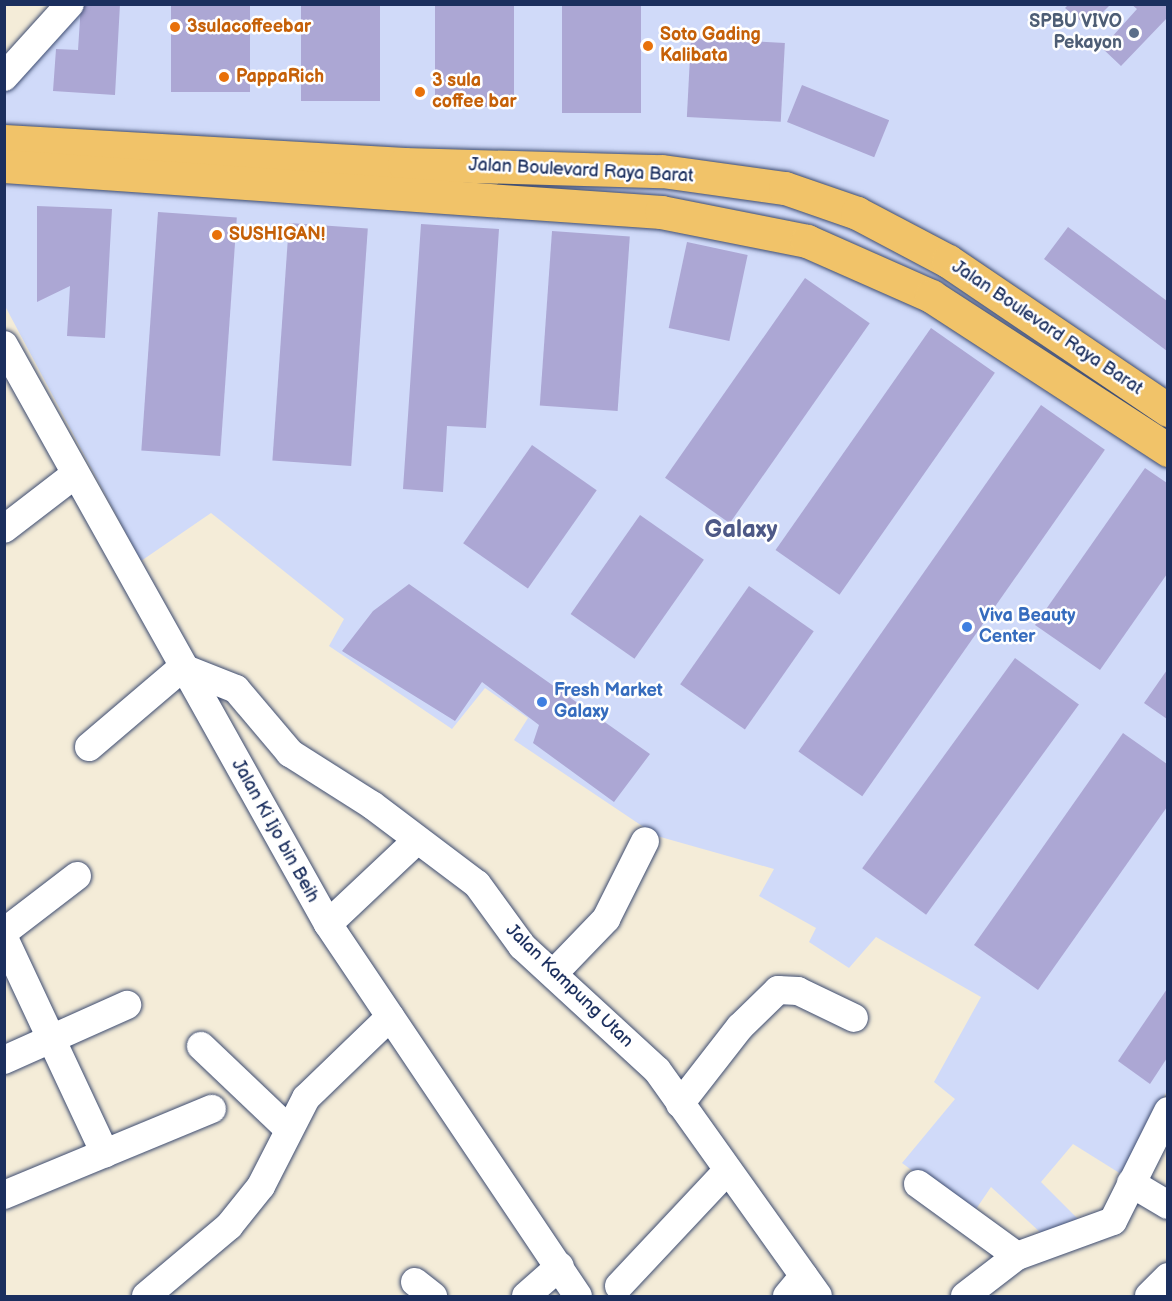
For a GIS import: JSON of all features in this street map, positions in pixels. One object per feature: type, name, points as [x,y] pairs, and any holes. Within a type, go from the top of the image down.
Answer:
[{"type":"main road","name":"Jalan Boulevard Raya Barat","points":[[4,141],[65,158],[402,196],[661,212],[817,245],[931,296],[1167,450]]},
{"type":"main road","name":"Jalan Boulevard Raya Barat","points":[[4,166],[65,158],[662,171],[785,188],[857,213],[948,261],[1167,410]]},
{"type":"main road","points":[[402,196],[404,164]]},
{"type":"street","points":[[4,77],[70,4]]},
{"type":"street","name":"Jalan Ki Ijo bin Beih","points":[[4,345],[74,475],[328,924],[578,1296]]},
{"type":"street","points":[[4,530],[74,475]]},
{"type":"street","points":[[89,747],[183,667]]},
{"type":"street","name":"Jalan Kampung Utan","points":[[183,667],[236,689],[290,753],[477,884],[508,930],[657,1070],[803,1290]]},
{"type":"street","points":[[328,924],[417,840]]},
{"type":"street","points":[[555,972],[606,919],[645,841]]},
{"type":"street","points":[[4,932],[77,876]]},
{"type":"street","points":[[4,938],[105,1154]]},
{"type":"street","points":[[680,1104],[740,1027],[778,990],[798,991],[854,1018]]},
{"type":"street","points":[[4,1060],[127,1005]]},
{"type":"street","points":[[146,1296],[229,1226],[261,1186],[286,1128],[326,1073],[390,1017]]},
{"type":"street","points":[[201,1046],[286,1128]]},
{"type":"street","points":[[4,1195],[212,1109]]},
{"type":"street","points":[[965,1296],[1017,1256],[1107,1225],[1167,1111]]},
{"type":"street","points":[[619,1286],[726,1172]]},
{"type":"street","points":[[1131,1183],[1167,1205]]},
{"type":"street","points":[[918,1184],[1017,1256]]},
{"type":"street","points":[[526,1296],[560,1266]]},
{"type":"street","points":[[1149,1296],[1167,1277]]},
{"type":"shaded area","points":[[71,5],[1167,5],[1168,1089],[1121,1174],[1073,1144],[1041,1182],[1080,1221],[1041,1233],[991,1187],[972,1215],[902,1163],[955,1099],[934,1082],[981,997],[876,937],[849,968],[809,942],[816,928],[759,896],[774,869],[657,836],[514,740],[528,718],[485,688],[452,729],[329,646],[344,619],[211,513],[141,561],[5,306],[5,87]]},
{"type":"building","points":[[81,4],[120,4],[115,95],[53,91],[56,49],[78,50]]},
{"type":"building","points":[[301,4],[380,4],[380,101],[301,101]]},
{"type":"building","points":[[435,4],[514,4],[514,107],[435,107]]},
{"type":"building","name":"SPBU VIVO Pekayon","points":[[1131,4],[1167,4],[1167,18],[1121,66],[1102,48],[1137,9]]},
{"type":"building","points":[[171,5],[250,5],[250,92],[171,92]]},
{"type":"building","points":[[562,5],[641,5],[641,113],[562,113]]},
{"type":"building","name":"SPBU VIVO Pekayon","points":[[1068,5],[1110,5],[1088,27],[1065,8]]},
{"type":"building","points":[[691,38],[785,43],[781,122],[687,117]]},
{"type":"building","points":[[802,85],[889,120],[874,157],[787,122]]},
{"type":"building","points":[[37,206],[112,209],[105,338],[67,336],[70,286],[37,302]]},
{"type":"building","points":[[158,212],[237,218],[220,456],[141,450]]},
{"type":"building","points":[[289,223],[368,229],[351,466],[272,460]]},
{"type":"building","points":[[421,224],[499,229],[486,428],[447,426],[443,492],[403,489]]},
{"type":"building","points":[[1068,227],[1167,301],[1167,351],[1044,259]]},
{"type":"building","points":[[552,231],[630,236],[618,411],[540,406]]},
{"type":"building","points":[[687,242],[748,255],[729,341],[669,328]]},
{"type":"building","points":[[805,278],[870,323],[730,523],[665,478]]},
{"type":"building","points":[[931,328],[995,373],[839,595],[776,550]]},
{"type":"building","points":[[1041,405],[1105,450],[862,796],[798,752]]},
{"type":"building","points":[[532,445],[597,490],[528,589],[463,543]]},
{"type":"building","points":[[1145,468],[1167,483],[1167,574],[1100,670],[1035,625]]},
{"type":"building","points":[[640,515],[704,560],[634,659],[571,614]]},
{"type":"building","name":"Fresh Market Galaxy","points":[[409,584],[650,754],[614,802],[533,743],[539,725],[482,682],[455,721],[342,651],[373,611]]},
{"type":"building","points":[[749,586],[814,631],[745,730],[680,684]]},
{"type":"building","points":[[1015,658],[1079,704],[926,915],[862,868]]},
{"type":"building","points":[[1167,670],[1167,719],[1144,703]]},
{"type":"building","points":[[1123,733],[1167,764],[1167,807],[1038,990],[974,945]]},
{"type":"building","points":[[1167,989],[1167,1058],[1150,1084],[1118,1061]]},
{"type":"place","name":"3sulacoffeebar","points":[[175,27]]},
{"type":"place","name":"SPBU VIVO Pekayon","points":[[1134,33]]},
{"type":"place","name":"Soto Gading Kalibata","points":[[648,46]]},
{"type":"place","name":"PappaRich","points":[[224,77]]},
{"type":"place","name":"3 sula coffee bar","points":[[420,92]]},
{"type":"place","name":"SUSHIGAN!","points":[[217,235]]},
{"type":"place","name":"Viva Beauty Center","points":[[967,627]]},
{"type":"place","name":"Fresh Market Galaxy","points":[[542,702]]},
{"type":"district","name":"Galaxy","points":[[741,530]]}]
